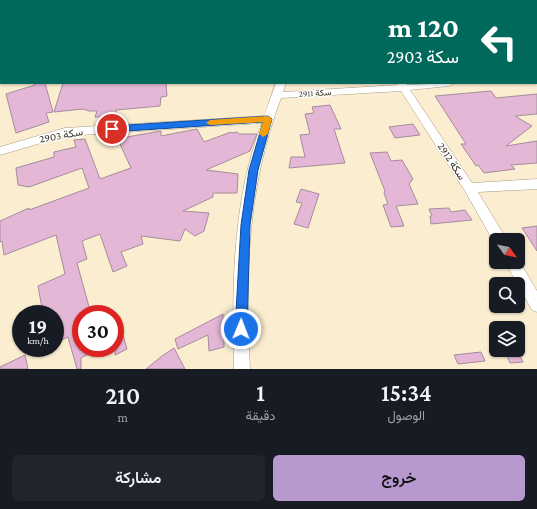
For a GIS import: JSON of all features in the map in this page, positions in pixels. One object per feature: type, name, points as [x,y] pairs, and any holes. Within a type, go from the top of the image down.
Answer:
[{"type":"street","name":"سكة 2911","points":[[279,89],[434,84]]},
{"type":"street","name":"سكة 2912","points":[[403,86],[469,188],[496,233]]},
{"type":"street","points":[[242,369],[242,292],[246,225],[253,170],[268,119],[279,89]]},
{"type":"street","name":"سكة 2903","points":[[0,151],[65,132],[268,119]]},
{"type":"street","points":[[469,188],[537,184]]},
{"type":"street","points":[[516,269],[537,305]]},
{"type":"building","points":[[45,84],[53,112],[46,113],[49,122],[16,133],[6,94],[35,85]]},
{"type":"building","points":[[63,84],[166,84],[167,96],[161,97],[160,106],[116,110],[115,116],[95,117],[97,111],[83,109],[54,112]]},
{"type":"building","points":[[491,91],[496,98],[537,94],[537,114],[515,116],[532,126],[506,146],[537,141],[537,163],[511,165],[515,169],[484,173],[478,165],[476,166],[461,144],[466,144],[435,96]]},
{"type":"building","points":[[330,105],[341,129],[334,129],[345,163],[289,168],[291,157],[305,157],[300,135],[310,134],[305,114],[314,113],[312,107]]},
{"type":"building","points":[[413,124],[420,135],[395,138],[389,127]]},
{"type":"building","points":[[197,129],[204,142],[231,132],[237,132],[239,134],[257,134],[250,151],[206,170],[238,174],[237,193],[213,193],[213,197],[183,211],[209,213],[204,231],[195,236],[185,229],[180,241],[141,236],[143,244],[121,252],[127,266],[113,272],[100,234],[82,241],[87,259],[77,263],[89,305],[72,305],[72,351],[68,337],[64,339],[64,305],[41,305],[38,286],[65,274],[56,235],[4,255],[2,241],[0,242],[0,221],[29,208],[29,210],[89,188],[82,168],[29,187],[18,185],[16,168],[54,157],[54,152],[76,147],[74,140],[85,139],[100,179],[131,168],[120,144],[127,137],[161,131],[161,136]]},
{"type":"building","points":[[387,152],[391,161],[402,160],[413,179],[409,184],[418,204],[396,206],[404,226],[391,227],[383,205],[388,204],[384,193],[385,191],[370,153]]},
{"type":"building","points":[[301,189],[319,194],[308,228],[294,224],[302,203],[296,202]]},
{"type":"building","points":[[449,208],[451,212],[465,210],[472,220],[431,224],[430,216],[432,216],[429,209]]},
{"type":"building","points":[[537,226],[537,251],[522,228]]},
{"type":"building","points":[[223,314],[224,347],[209,351],[208,335],[178,349],[175,339]]},
{"type":"building","points":[[124,339],[127,349],[124,350]]},
{"type":"building","points":[[174,348],[185,369],[146,369],[162,356]]},
{"type":"building","points":[[481,352],[485,361],[458,364],[454,355]]},
{"type":"building","points":[[21,357],[25,357],[28,369],[0,369],[0,367]]},
{"type":"building","points":[[74,357],[83,357],[81,358],[81,369],[77,369]]},
{"type":"building","points":[[507,357],[521,357],[523,362],[510,363]]},
{"type":"slow traffic","points":[[210,123],[268,119],[263,134]]},
{"type":"route","points":[[112,129],[268,119],[253,170],[242,270],[241,329]]}]
